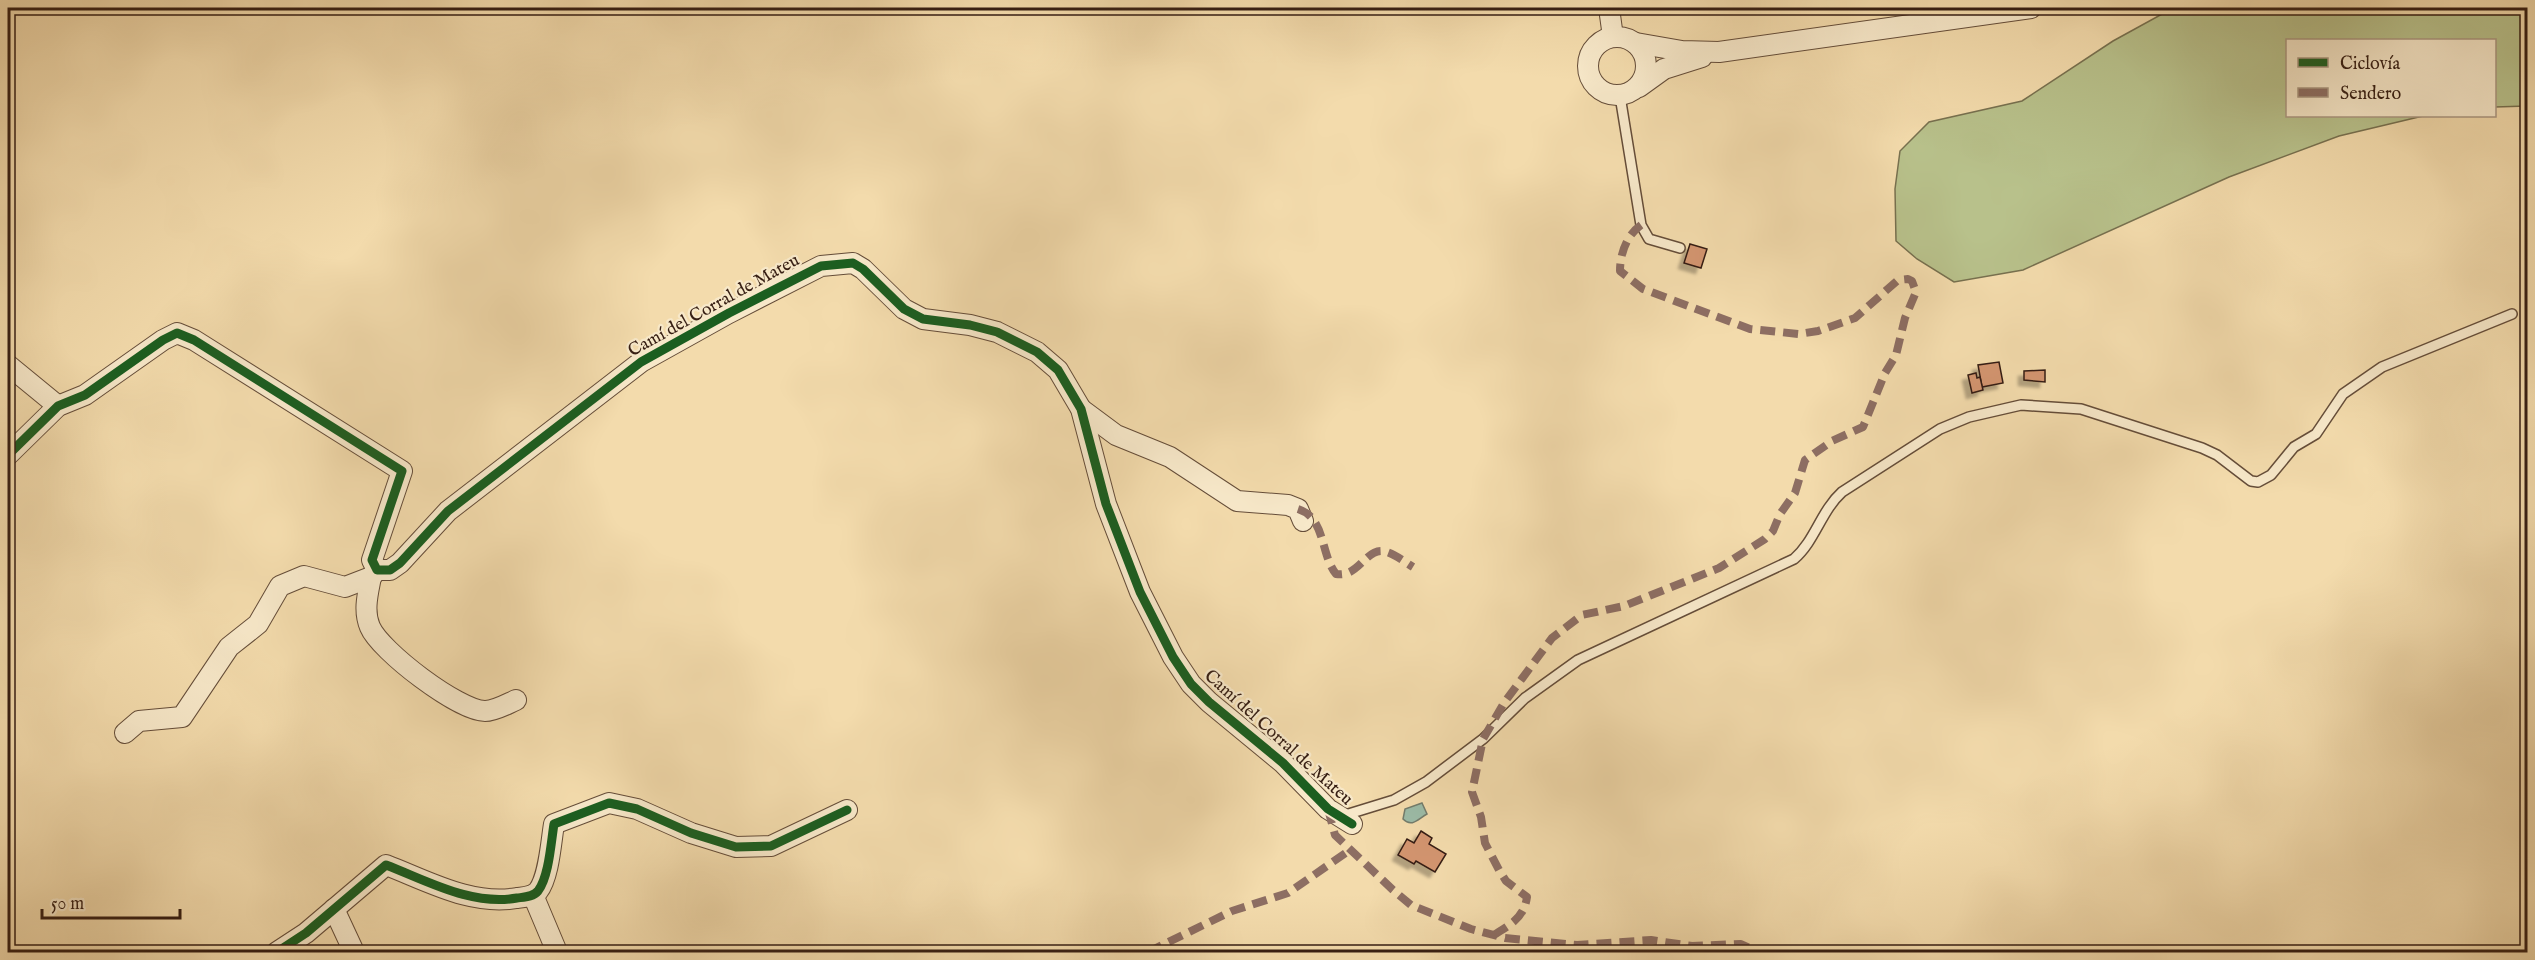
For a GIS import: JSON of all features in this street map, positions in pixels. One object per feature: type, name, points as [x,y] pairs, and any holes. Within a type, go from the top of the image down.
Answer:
[{"type":"street","points":[[1609,8],[1613,37]]},
{"type":"street","points":[[1639,87],[1646,69],[1646,60],[1635,43],[1629,39],[1613,37],[1603,40],[1589,55],[1588,75],[1601,91],[1620,96],[1639,87],[1664,69],[1719,52],[1982,11],[2031,8]]},
{"type":"street","points":[[1635,43],[1682,51],[1719,52]]},
{"type":"street","name":"Camí del Corral de Mateu","points":[[125,733],[139,721],[182,717],[229,647],[258,624],[280,586],[304,576],[345,587],[374,573],[390,570],[400,563],[448,511],[641,362],[729,313],[821,266],[853,263],[863,269],[904,309],[923,319],[970,324],[997,332],[1036,352],[1058,370],[1081,409],[1106,504],[1140,592],[1173,657],[1191,684],[1209,702],[1283,763],[1345,821]]},
{"type":"street","points":[[8,455],[58,406],[85,395],[164,340],[177,333],[194,340],[402,471],[372,560],[374,573],[367,611],[370,627],[400,662],[446,695],[470,707],[485,711],[516,700]]},
{"type":"street","points":[[8,365],[58,406]]},
{"type":"street","points":[[1081,409],[1116,435],[1170,457],[1238,501],[1288,505],[1298,509],[1304,521]]},
{"type":"street","points":[[277,952],[306,933],[386,865],[471,898],[501,901],[533,896],[539,890],[545,872],[554,824],[609,803],[637,809],[691,833],[736,847],[771,846],[847,810]]},
{"type":"street","points":[[533,896],[557,952]]},
{"type":"street","points":[[334,909],[354,952]]},
{"type":"lane","points":[[1620,96],[1641,225],[1649,239],[1680,248]]},
{"type":"lane","points":[[1345,821],[1394,800],[1426,782],[1483,740],[1525,698],[1578,660],[1794,559],[1807,543],[1830,503],[1842,492],[1940,429],[1979,414],[2021,405],[2081,409],[2202,448],[2217,455],[2251,481],[2258,482],[2271,476],[2294,447],[2316,434],[2343,394],[2382,367],[2512,314]]},
{"type":"green space","points":[[2173,8],[2527,8],[2527,106],[2496,107],[2496,39],[2286,39],[2286,117],[2419,117],[2339,136],[2229,177],[2023,270],[1954,282],[1917,259],[1896,241],[1895,189],[1900,151],[1929,122],[2022,101],[2113,41]]},
{"type":"shaded area","points":[[1422,803],[1427,814],[1412,823],[1403,819],[1405,809]]},
{"type":"building","points":[[1690,244],[1707,249],[1701,268],[1684,263]]},
{"type":"building","points":[[1999,362],[2003,383],[1982,387],[1978,365]]},
{"type":"building","points":[[2045,370],[2045,382],[2024,380],[2024,371]]},
{"type":"building","points":[[1976,373],[1977,378],[1980,377],[1983,390],[1972,393],[1968,375]]},
{"type":"building","points":[[1421,831],[1432,838],[1429,844],[1446,854],[1435,872],[1416,861],[1414,864],[1398,855],[1407,839],[1414,843]]},
{"type":"marked path","points":[[1494,935],[1520,915],[1527,897],[1506,881],[1499,870],[1485,843],[1481,817],[1472,792],[1483,739],[1504,703],[1552,638],[1582,615],[1624,606],[1719,568],[1765,539],[1773,531],[1780,514],[1795,493],[1805,460],[1832,441],[1863,427],[1885,373],[1896,355],[1905,318],[1916,292],[1912,281],[1898,280],[1855,318],[1818,331],[1799,334],[1750,329],[1643,289],[1620,271],[1625,245],[1641,225]]},
{"type":"marked path","points":[[1298,509],[1314,520],[1327,557],[1336,574],[1351,571],[1368,557],[1380,551],[1394,555],[1413,567]]},
{"type":"marked path","points":[[1328,809],[1335,835],[1393,890],[1411,905],[1471,929],[1505,938],[1577,945],[1651,940],[1692,946],[1741,944],[1758,952]]},
{"type":"marked path","points":[[1148,952],[1232,911],[1288,893],[1350,850]]},
{"type":"cycle path","points":[[8,455],[58,406],[85,395],[163,340],[177,333],[194,340],[402,471],[372,560],[377,570],[390,570],[400,563],[448,511],[641,362],[729,313],[821,266],[853,263],[863,269],[904,309],[923,319],[970,325],[997,332],[1037,352],[1058,370],[1081,409],[1106,504],[1140,592],[1173,657],[1191,684],[1209,702],[1283,763],[1328,809],[1352,824]]},
{"type":"cycle path","points":[[277,952],[306,933],[386,865],[434,885],[466,895],[500,900],[534,894],[542,885],[545,877],[554,824],[609,803],[637,809],[691,833],[736,847],[771,846],[847,810]]}]
